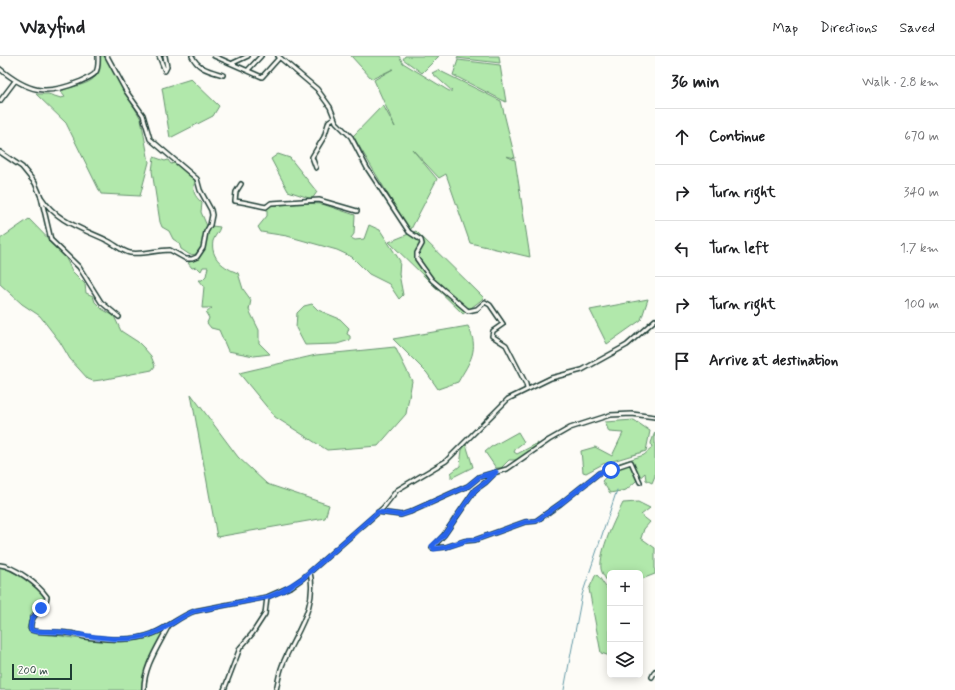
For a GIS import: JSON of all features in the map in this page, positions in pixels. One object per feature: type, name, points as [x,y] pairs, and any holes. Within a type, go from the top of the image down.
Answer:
[{"type":"street","points":[[0,69],[15,81],[28,87],[54,91],[67,88],[94,76],[98,68],[98,56]]},
{"type":"street","points":[[41,197],[46,204],[68,223],[108,240],[127,252],[141,254],[170,250],[180,258],[192,259],[197,257],[203,248],[206,232],[210,225],[212,215],[196,179],[150,139],[143,115],[126,91],[107,56]]},
{"type":"street","points":[[159,56],[166,71],[167,67],[165,56]]},
{"type":"street","points":[[193,56],[194,60],[204,69],[223,75]]},
{"type":"street","points":[[214,56],[262,76],[279,57],[316,87],[330,107],[334,118],[351,137],[367,168],[409,232],[421,240],[422,244],[417,253],[417,259],[432,280],[468,311],[477,309],[485,302],[490,304],[503,324],[493,331],[492,336],[506,345],[526,384],[527,389]]},
{"type":"street","points":[[233,63],[248,56]]},
{"type":"street","points":[[248,70],[261,56]]},
{"type":"street","points":[[0,99],[15,81]]},
{"type":"street","points":[[316,168],[312,157],[324,137],[328,121],[334,118]]},
{"type":"street","points":[[0,152],[22,166],[36,183],[41,197],[51,240],[79,267],[101,302],[119,317]]},
{"type":"street","points":[[241,184],[236,192],[235,201],[251,202],[257,206],[266,207],[271,203],[319,200],[358,211]]},
{"type":"street","points":[[0,565],[7,565],[27,578],[47,597],[45,604],[31,621],[31,630],[34,631],[68,633],[84,636],[136,638],[152,634],[168,627],[188,613],[267,597],[292,586],[310,572],[378,512],[397,490],[446,461],[508,399],[550,378],[582,370],[627,345],[655,320]]},
{"type":"street","points":[[378,512],[401,515],[410,512],[468,486],[479,477],[507,469],[549,440],[570,428],[610,415],[632,414],[655,417]]},
{"type":"street","points":[[496,472],[475,490],[444,535],[432,548],[446,547],[464,541],[475,540],[525,522],[536,521],[599,473],[611,470],[627,462],[631,462],[640,482]]},
{"type":"street","points":[[276,690],[282,666],[305,620],[312,588],[310,572]]},
{"type":"street","points":[[224,690],[240,648],[266,614],[267,597]]},
{"type":"street","points":[[144,690],[144,682],[150,664],[168,627]]},
{"type":"street","points":[[652,677],[655,671]]},
{"type":"green space","points":[[99,56],[105,56],[141,119],[149,162],[140,196],[101,194],[66,123],[36,94],[48,94],[61,98],[65,97],[61,92],[65,89],[86,83],[95,77],[98,72]]},
{"type":"green space","points":[[351,56],[399,56],[403,63],[449,91],[452,91],[432,73],[438,70],[501,101],[515,158],[506,156],[515,160],[530,257],[470,243],[446,174],[439,178],[412,149],[437,179],[410,231],[353,136],[383,105],[395,127],[374,80],[393,69],[372,79]]},
{"type":"green space","points":[[405,56],[439,56],[422,73],[403,59]]},
{"type":"green space","points":[[458,56],[499,56],[500,63],[457,58]]},
{"type":"green space","points":[[458,60],[500,65],[506,102],[453,75]]},
{"type":"green space","points":[[191,79],[219,106],[213,116],[170,138],[162,88]]},
{"type":"green space","points":[[278,154],[290,158],[317,192],[312,199],[288,191],[271,159]]},
{"type":"green space","points":[[154,157],[165,161],[168,160],[171,164],[179,164],[195,181],[194,193],[202,203],[201,212],[207,226],[204,233],[205,241],[197,254],[190,255],[181,249],[179,243],[173,239],[169,231],[162,227],[152,171]]},
{"type":"green space","points":[[304,203],[322,204],[355,215],[354,234],[351,238],[355,240],[364,239],[369,225],[380,230],[400,261],[399,274],[403,295],[399,299],[389,284],[369,274],[352,257],[337,250],[287,236],[261,232],[258,227],[267,216],[267,206]]},
{"type":"green space","points":[[29,219],[65,256],[72,271],[85,284],[86,293],[93,296],[95,302],[102,309],[114,316],[121,331],[138,342],[151,356],[155,366],[152,370],[101,380],[93,381],[88,379],[70,359],[60,342],[40,316],[22,304],[0,284],[0,239]]},
{"type":"green space","points":[[212,226],[220,227],[213,241],[216,257],[223,265],[238,273],[243,289],[251,300],[249,310],[259,330],[259,343],[270,354],[254,356],[228,351],[219,330],[211,328],[207,323],[209,318],[206,313],[212,308],[202,308],[204,286],[199,280],[202,280],[206,276],[208,267],[203,267],[201,271],[197,267],[192,268],[188,263],[197,258],[201,252],[207,232]]},
{"type":"green space","points":[[416,231],[484,298],[463,314],[389,242]]},
{"type":"green space","points":[[648,299],[641,320],[607,344],[590,310]]},
{"type":"green space","points":[[312,304],[318,310],[340,319],[349,328],[347,334],[350,336],[350,340],[337,344],[305,345],[296,328],[297,313],[304,306]]},
{"type":"green space","points":[[468,326],[472,334],[473,342],[470,361],[458,382],[438,389],[427,373],[393,339]]},
{"type":"green space","points":[[395,347],[412,381],[406,414],[378,446],[327,450],[275,417],[239,373],[316,355]]},
{"type":"green space","points":[[191,394],[238,457],[267,484],[329,505],[325,518],[217,537]]},
{"type":"green space","points":[[634,420],[650,431],[646,451],[603,464],[586,473],[583,472],[581,451],[595,447],[612,456],[623,433],[609,432],[605,422]]},
{"type":"green space","points":[[518,432],[524,442],[516,448],[514,452],[517,454],[538,443],[537,446],[517,460],[509,460],[501,468],[496,468],[485,452]]},
{"type":"green space","points":[[655,432],[655,476],[652,483],[646,480],[645,473],[626,490],[610,493],[602,481],[619,463],[644,455],[652,448],[651,443]]},
{"type":"green space","points":[[466,444],[473,467],[451,478],[451,473],[460,466],[462,450]]},
{"type":"green space","points":[[638,502],[650,508],[641,515],[650,522],[644,529],[641,538],[655,548],[655,574],[643,579],[643,570],[607,570],[607,581],[601,569],[602,553],[612,526],[623,503]]},
{"type":"green space","points":[[0,567],[12,571],[26,580],[38,590],[46,600],[31,614],[27,629],[31,631],[73,638],[130,641],[149,638],[165,631],[149,665],[144,690],[0,690]]},
{"type":"green space","points":[[596,574],[607,588],[607,655],[601,653],[589,589]]},
{"type":"waterway","points":[[564,690],[582,595],[617,490]]},
{"type":"route","points":[[41,608],[33,617],[30,625],[31,630],[121,639],[136,638],[152,634],[168,627],[188,613],[268,597],[292,586],[378,512],[385,515],[401,515],[410,512],[468,486],[479,477],[496,472],[481,486],[476,488],[444,535],[432,546],[432,548],[446,547],[468,540],[473,541],[525,522],[536,521],[589,482],[591,478],[599,473],[611,470]]}]
